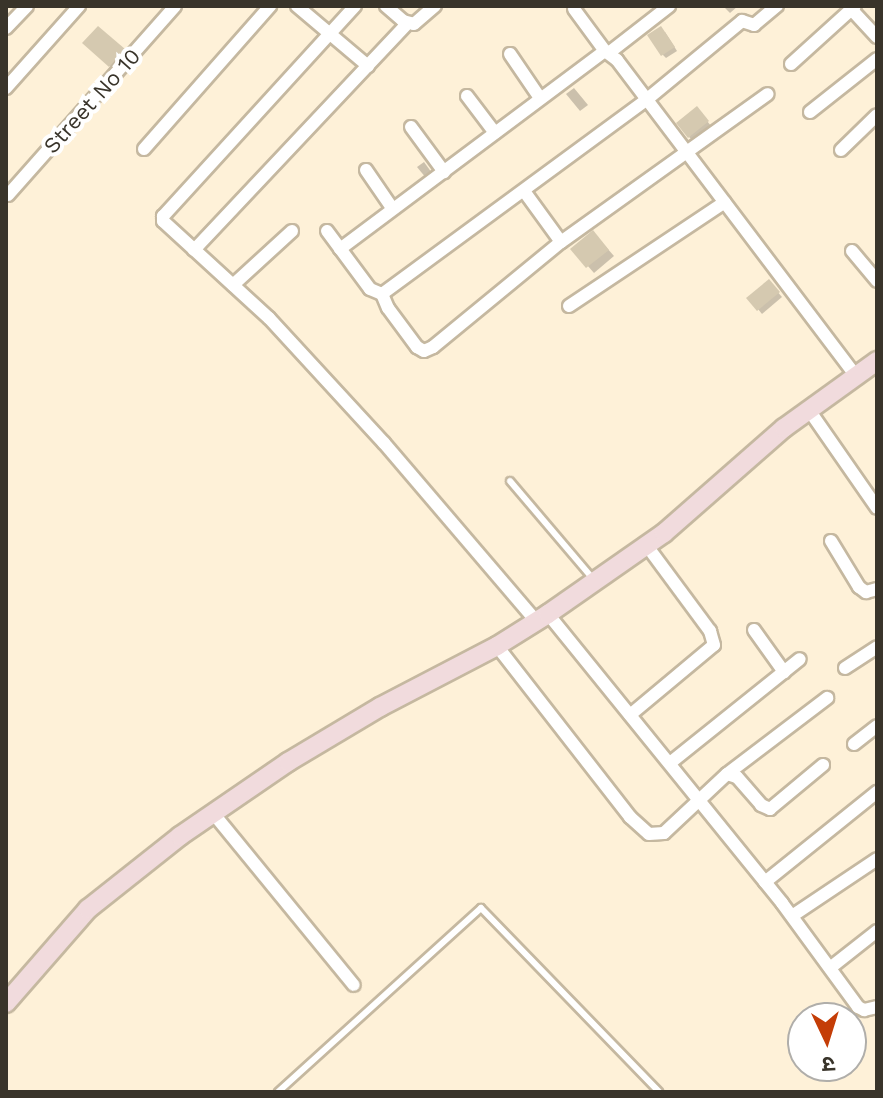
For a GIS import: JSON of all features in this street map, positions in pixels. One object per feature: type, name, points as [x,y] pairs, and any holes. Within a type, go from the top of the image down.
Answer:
[{"type":"street","points":[[6,28],[27,6]]},
{"type":"street","points":[[6,88],[79,6]]},
{"type":"street","name":"Street No 10","points":[[8,195],[175,6]]},
{"type":"street","points":[[144,149],[270,6]]},
{"type":"street","points":[[297,6],[368,66]]},
{"type":"street","points":[[355,6],[163,216],[166,224],[269,318],[384,443],[630,715],[792,916],[858,1007],[864,1010],[877,1007]]},
{"type":"street","points":[[386,6],[407,24]]},
{"type":"street","points":[[194,250],[407,24],[418,23],[435,6]]},
{"type":"street","points":[[340,249],[599,52],[608,52],[669,6]]},
{"type":"street","points":[[382,294],[645,101],[742,21],[754,25],[777,6]]},
{"type":"street","points":[[791,64],[853,8],[877,37]]},
{"type":"street","points":[[574,9],[855,375]]},
{"type":"street","points":[[510,54],[540,98]]},
{"type":"street","points":[[810,112],[877,59]]},
{"type":"street","points":[[327,231],[370,289],[382,294],[388,308],[417,347],[428,350],[561,242],[768,94]]},
{"type":"street","points":[[467,96],[495,133]]},
{"type":"street","points":[[841,150],[877,115]]},
{"type":"street","points":[[411,127],[444,172]]},
{"type":"street","points":[[366,170],[392,208]]},
{"type":"street","points":[[524,191],[561,242]]},
{"type":"street","points":[[569,306],[725,202]]},
{"type":"street","points":[[233,285],[292,231]]},
{"type":"street","points":[[852,251],[877,281]]},
{"type":"street","points":[[6,1003],[88,909],[123,878],[213,813],[380,707],[497,646],[595,582],[647,546],[809,410],[855,375],[875,366]]},
{"type":"street","points":[[809,410],[877,508]]},
{"type":"street","points":[[831,541],[859,587],[866,592],[877,589]]},
{"type":"street","points":[[630,715],[714,645],[710,631],[647,546]]},
{"type":"street","points":[[754,630],[784,672]]},
{"type":"street","points":[[497,646],[630,817],[649,834],[664,833],[727,774],[827,698]]},
{"type":"street","points":[[845,668],[877,647]]},
{"type":"street","points":[[670,763],[800,659]]},
{"type":"street","points":[[854,744],[877,726]]},
{"type":"street","points":[[727,774],[737,777],[761,805],[770,809],[823,765]]},
{"type":"street","points":[[765,882],[877,792]]},
{"type":"street","points":[[213,813],[354,985]]},
{"type":"street","points":[[792,916],[877,859]]},
{"type":"street","points":[[830,968],[877,931]]},
{"type":"lane","points":[[510,481],[595,582]]},
{"type":"lane","points":[[278,1092],[481,908],[659,1092]]},
{"type":"building","points":[[98,26],[125,49],[109,67],[82,43]]},
{"type":"building","points":[[661,26],[675,47],[661,56],[647,35]]},
{"type":"building","points":[[697,106],[709,121],[688,138],[676,123]]},
{"type":"building","points":[[593,230],[609,250],[586,268],[570,249]]},
{"type":"building","points":[[769,279],[780,292],[757,311],[746,298]]}]
